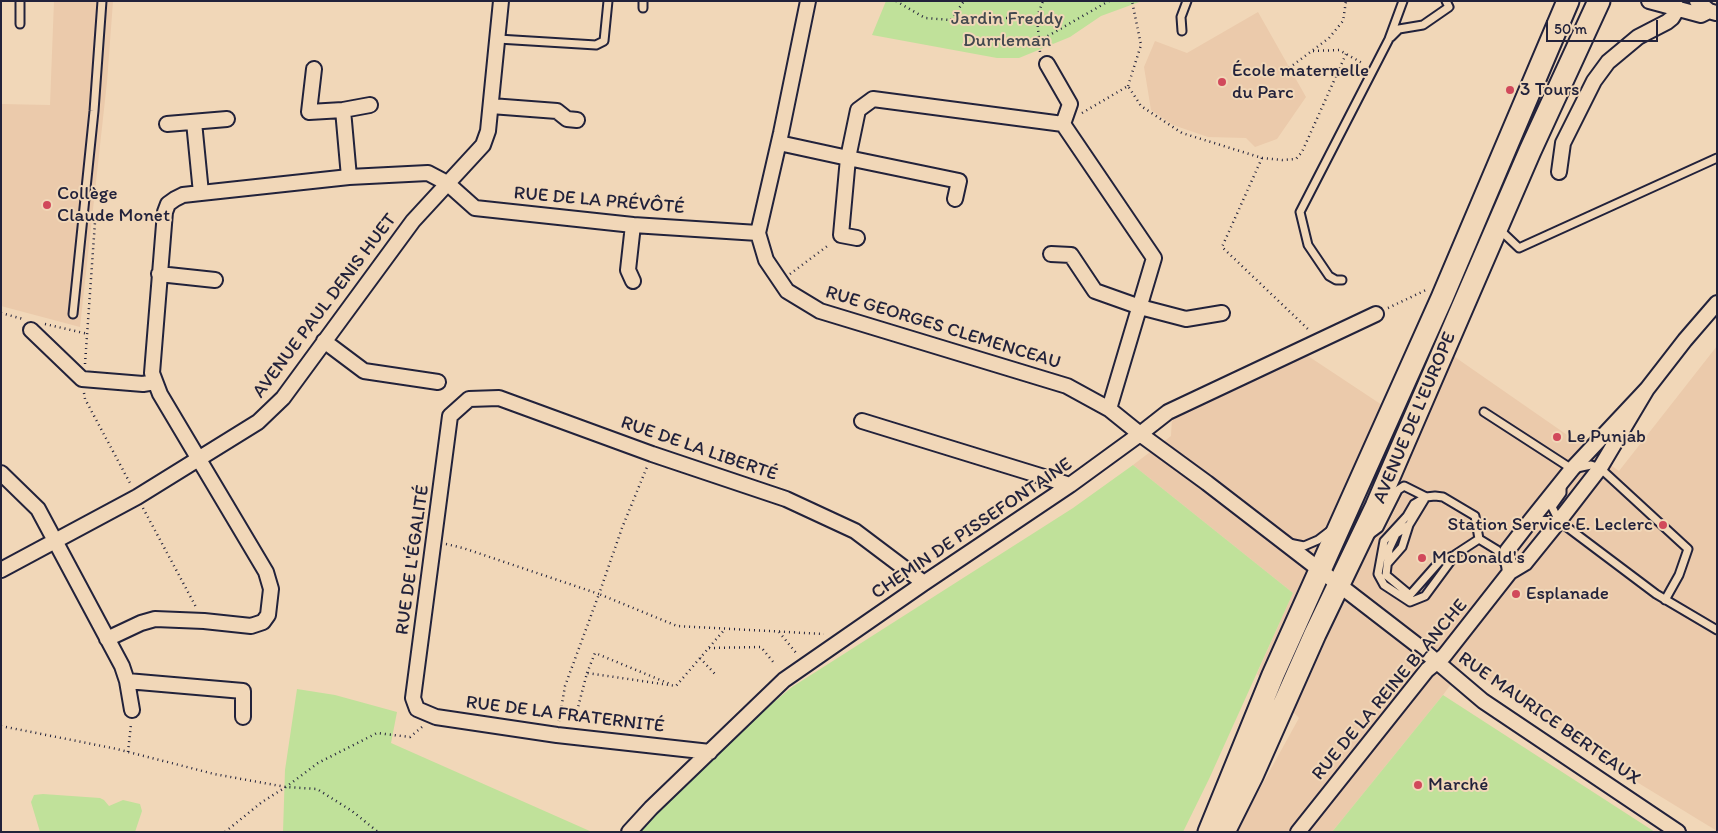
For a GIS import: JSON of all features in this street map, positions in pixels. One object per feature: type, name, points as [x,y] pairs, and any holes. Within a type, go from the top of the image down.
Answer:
[{"type":"main road","name":"AVENUE DE L'EUROPE","points":[[1209,832],[1248,732],[1450,278],[1568,1]]},
{"type":"main road","name":"AVENUE DE L'EUROPE","points":[[1224,832],[1252,776],[1315,634],[1359,543],[1530,151],[1599,1]]},
{"type":"street","name":"AVENUE PAUL DENIS HUET","points":[[1,570],[137,496],[199,459],[268,415],[283,398],[413,221],[483,145],[488,131],[501,1]]},
{"type":"street","name":"RUE GEORGES CLEMENCEAU","points":[[808,1],[779,143],[758,233],[766,260],[787,291],[820,311],[1067,386],[1109,409],[1321,571]]},
{"type":"street","points":[[1650,1],[1701,15],[1713,12]]},
{"type":"street","points":[[1697,1],[1713,12]]},
{"type":"street","points":[[1559,172],[1563,143],[1594,81],[1608,62],[1638,37],[1667,22],[1678,8]]},
{"type":"street","points":[[1047,64],[1070,104],[1063,124]]},
{"type":"street","points":[[314,69],[309,112],[344,110],[370,105]]},
{"type":"street","points":[[858,238],[841,235],[848,158],[858,110],[873,99],[1063,124],[1154,258],[1109,409]]},
{"type":"street","points":[[491,106],[557,112],[567,119],[577,120]]},
{"type":"street","points":[[344,110],[350,177]]},
{"type":"street","points":[[167,124],[227,119]]},
{"type":"street","points":[[194,122],[201,193]]},
{"type":"street","points":[[779,143],[959,181],[955,199]]},
{"type":"street","name":"RUE DE LA PRÉVÔTÉ","points":[[159,274],[165,212],[168,204],[175,199],[183,195],[350,177],[428,173],[447,183],[475,208],[633,225],[758,233]]},
{"type":"street","points":[[633,225],[628,270],[633,281]]},
{"type":"street","points":[[1051,254],[1070,255],[1095,291],[1140,307],[1186,319],[1222,312]]},
{"type":"street","points":[[108,639],[141,623],[155,619],[204,621],[251,626],[264,622],[268,615],[271,589],[266,572],[199,459],[155,382],[152,373],[159,274],[215,280]]},
{"type":"street","name":"RUE DE LA REINE BLANCHE","points":[[1298,832],[1427,670],[1444,656],[1510,572],[1525,564],[1560,521],[1600,468],[1647,390],[1685,340],[1717,303]]},
{"type":"street","name":"CHEMIN DE PISSEFONTAINE","points":[[629,832],[651,808],[784,680],[1070,485],[1168,412],[1376,314]]},
{"type":"street","points":[[31,330],[82,379],[143,384],[155,382]]},
{"type":"street","points":[[324,341],[364,371],[438,382]]},
{"type":"street","name":"RUE DE LA REINE BLANCHE","points":[[1510,572],[1507,551],[1572,469],[1647,390]]},
{"type":"street","name":"RUE DE LA LIBERTÉ","points":[[450,416],[470,399],[498,398],[652,454],[786,499],[855,531],[924,583]]},
{"type":"street","name":"RUE DE L'ÉGALITÉ","points":[[418,709],[413,698],[450,416]]},
{"type":"street","points":[[862,421],[1070,485]]},
{"type":"street","points":[[1,473],[38,509],[122,666],[127,681],[132,710]]},
{"type":"street","name":"RUE MAURICE BERTEAUX","points":[[1321,571],[1417,645],[1483,701],[1674,828],[1685,832]]},
{"type":"street","points":[[127,681],[243,691],[243,716]]},
{"type":"street","name":"RUE DE LA FRATERNITÉ","points":[[418,709],[436,717],[557,735],[710,752]]},
{"type":"lane","points":[[20,1],[20,24]]},
{"type":"lane","points":[[73,314],[94,111],[102,1]]},
{"type":"lane","points":[[498,39],[596,46],[604,41],[608,1]]},
{"type":"lane","points":[[1182,31],[1181,17],[1187,1]]},
{"type":"lane","points":[[1342,280],[1336,280],[1329,276],[1308,245],[1300,212],[1389,39],[1403,1]]},
{"type":"lane","points":[[1389,39],[1399,29],[1423,24],[1449,7],[1446,1]]},
{"type":"lane","points":[[1497,228],[1519,248],[1717,158]]},
{"type":"lane","points":[[1484,412],[1572,469],[1592,465],[1600,468],[1688,549],[1679,576],[1665,600]]},
{"type":"lane","points":[[1562,482],[1562,493],[1552,507],[1560,521],[1665,600],[1717,630]]},
{"type":"lane","points":[[1359,543],[1378,528],[1398,490],[1404,486],[1426,497]]},
{"type":"lane","points":[[1456,554],[1425,596],[1410,602],[1384,585],[1378,574],[1384,541],[1414,504],[1426,497],[1435,496],[1443,497],[1475,516],[1479,539],[1496,550],[1510,572]]},
{"type":"lane","points":[[1388,564],[1402,547],[1409,525],[1426,497]]},
{"type":"lane","points":[[1531,520],[1560,521]]},
{"type":"lane","points":[[1284,543],[1304,546],[1318,540],[1342,522]]},
{"type":"lane","points":[[1409,525],[1396,534],[1389,548],[1386,575],[1410,595],[1440,562],[1479,539]]},
{"type":"path","points":[[896,1],[925,18],[951,20],[1037,17]]},
{"type":"path","points":[[951,20],[964,1]]},
{"type":"path","points":[[1039,50],[1037,17],[1043,1]]},
{"type":"path","points":[[1039,42],[1109,1]]},
{"type":"path","points":[[1063,124],[1128,86],[1141,45],[1132,1]]},
{"type":"path","points":[[1289,68],[1329,38],[1343,21],[1346,1]]},
{"type":"path","points":[[1312,51],[1338,50],[1373,69]]},
{"type":"path","points":[[1128,86],[1141,106],[1182,134],[1262,158],[1296,159],[1302,152],[1346,54]]},
{"type":"path","points":[[1262,158],[1222,247],[1320,340]]},
{"type":"path","points":[[780,282],[841,235]]},
{"type":"path","points":[[1376,314],[1450,278]]},
{"type":"path","points":[[84,379],[88,334]]},
{"type":"path","points":[[557,735],[565,686],[622,528],[652,454]]},
{"type":"path","points":[[434,542],[463,548],[599,594],[677,626],[849,635]]},
{"type":"path","points":[[676,686],[725,629]]},
{"type":"path","points":[[779,632],[806,665]]},
{"type":"path","points":[[709,648],[760,647],[774,663]]},
{"type":"path","points":[[577,711],[587,672],[595,653],[676,686]]},
{"type":"path","points":[[700,658],[715,674]]},
{"type":"path","points":[[587,672],[676,686]]},
{"type":"path","points":[[128,752],[132,710]]},
{"type":"path","points":[[225,832],[262,802],[318,764],[377,733],[410,737],[436,717]]},
{"type":"path","points":[[1,726],[128,752],[214,774],[286,787],[317,789],[352,811],[378,832]]},
{"type":"shaded area","name":"Collège Claude Monet","points":[[54,1],[113,1],[107,82],[80,327],[1,306],[1,104],[50,105]]},
{"type":"shaded area","name":"École maternelle du Parc","points":[[1258,12],[1306,97],[1277,139],[1255,147],[1246,138],[1208,137],[1173,125],[1151,110],[1144,67],[1155,41],[1187,53]]},
{"type":"shaded area","points":[[1416,330],[1619,471],[1717,346],[1717,831],[1604,762],[1485,678],[1470,658],[1443,695],[1332,832],[1236,832],[1299,718],[1257,674],[1293,593],[1133,465],[1171,436],[1172,417],[1305,354],[1382,405]]},
{"type":"green space","name":"Jardin Freddy Durrleman","points":[[886,1],[1142,1],[1101,16],[1070,37],[1019,58],[997,58],[872,35]]},
{"type":"green space","points":[[1133,465],[1293,593],[1183,832],[631,832],[720,747],[792,687],[1073,508]]},
{"type":"green space","points":[[297,689],[335,695],[397,712],[391,743],[592,832],[283,832],[285,770]]},
{"type":"green space","points":[[1443,695],[1655,832],[1332,832]]},
{"type":"green space","points":[[34,795],[100,798],[109,806],[123,800],[140,804],[142,811],[135,832],[40,832],[31,802]]},
{"type":"place","name":"École maternelle du Parc","points":[[1222,82]]},
{"type":"place","name":"3 Tours","points":[[1510,90]]},
{"type":"place","name":"Collège Claude Monet","points":[[47,205]]},
{"type":"place","name":"Le Punjab","points":[[1557,437]]},
{"type":"place","name":"Station Service E. Leclerc","points":[[1663,525]]},
{"type":"place","name":"McDonald's","points":[[1422,558]]},
{"type":"place","name":"Esplanade","points":[[1516,594]]},
{"type":"place","name":"Marché","points":[[1418,785]]}]
